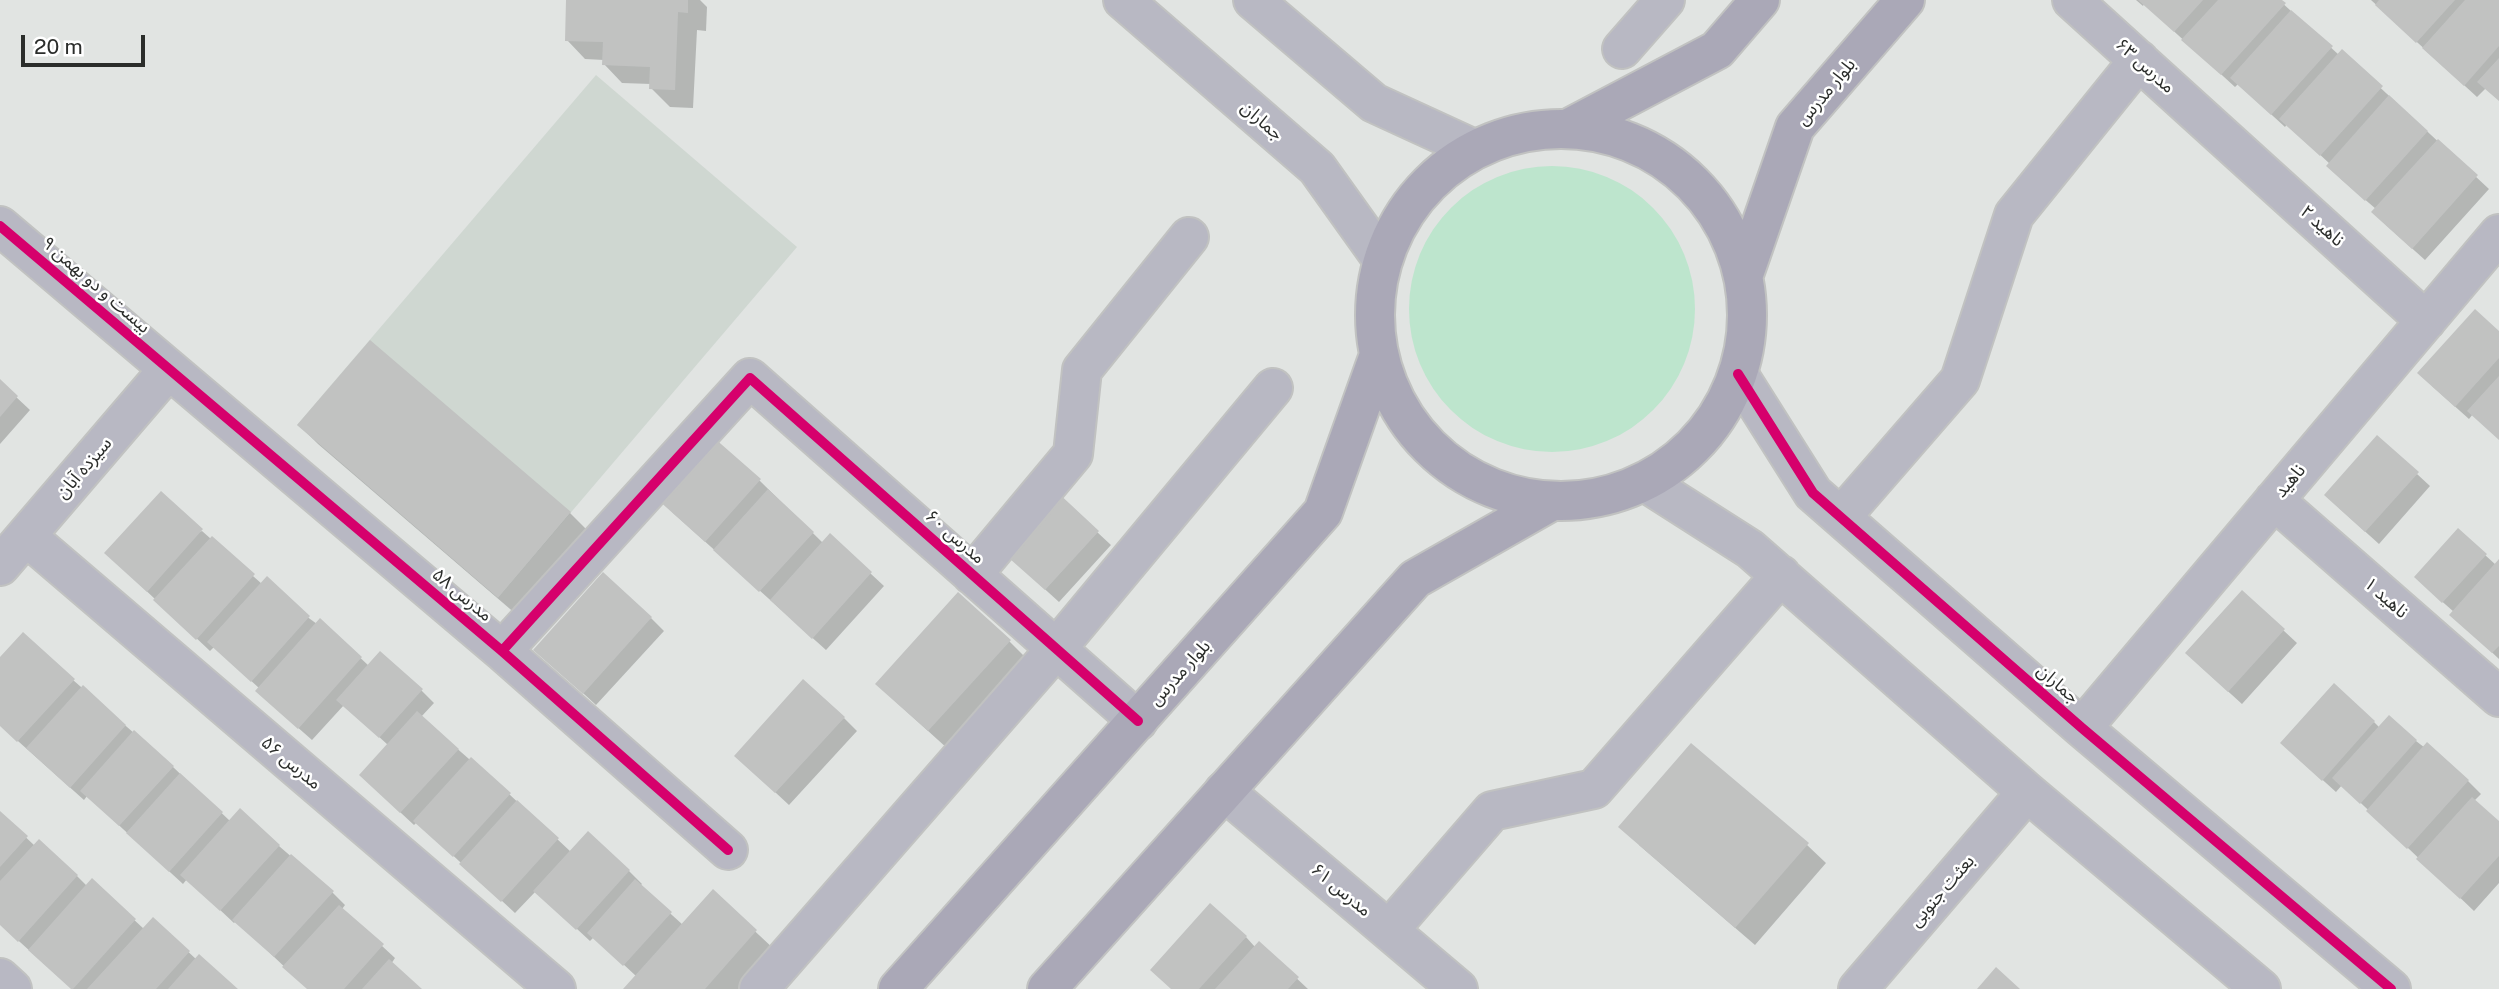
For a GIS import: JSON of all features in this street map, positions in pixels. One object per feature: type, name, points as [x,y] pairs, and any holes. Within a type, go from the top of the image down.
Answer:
[{"type":"main road","points":[[1569,128],[1717,50],[1760,0]]},
{"type":"main road","name":"بلوار مدرس","points":[[1743,277],[1795,127],[1905,0]]},
{"type":"main road","points":[[1569,128],[1618,137],[1662,159],[1699,190],[1727,231],[1743,277],[1748,326],[1738,374],[1717,418],[1686,454],[1645,482],[1600,498],[1552,501],[1504,492],[1461,472],[1424,441],[1396,401],[1379,355],[1374,307],[1382,259],[1403,215],[1434,177],[1474,149],[1520,133],[1569,128]]},
{"type":"main road","name":"بلوار مدرس","points":[[898,989],[1323,512],[1379,355]]},
{"type":"main road","points":[[1048,989],[1415,579],[1552,501]]},
{"type":"street","name":"جماران","points":[[1123,0],[1317,168],[1382,259]]},
{"type":"street","points":[[1253,0],[1374,103],[1474,149]]},
{"type":"street","points":[[1622,49],[1665,0]]},
{"type":"street","name":"مدرس ۶۳","points":[[2072,0],[2218,132]]},
{"type":"street","points":[[1841,517],[1960,380],[2014,215],[2139,60]]},
{"type":"street","name":"ناهید ۲","points":[[2218,132],[2426,321]]},
{"type":"street","name":"بیست و دو بهمن ۹","points":[[0,226],[168,370]]},
{"type":"street","name":"ناهید","points":[[2081,728],[2499,234]]},
{"type":"street","points":[[972,575],[1073,454],[1082,370],[1189,237]]},
{"type":"street","name":"سیزده آبان","points":[[0,566],[168,370]]},
{"type":"street","name":"مدرس ۵۸","points":[[168,370],[502,651],[729,850]]},
{"type":"street","name":"جماران","points":[[1738,374],[1813,493],[2081,728],[2391,989]]},
{"type":"street","name":"مدرس ۶۰","points":[[502,651],[750,379],[1138,721]]},
{"type":"street","points":[[759,989],[1056,649],[1273,388]]},
{"type":"street","points":[[1645,482],[1750,549],[2027,792],[2261,989]]},
{"type":"street","name":"ناهید ۱","points":[[2274,500],[2499,697]]},
{"type":"street","name":"مدرس ۵۶","points":[[26,536],[556,989]]},
{"type":"street","points":[[1389,930],[1492,811],[1594,789],[1780,575]]},
{"type":"street","name":"مدرس ۶۱","points":[[1224,791],[1458,989]]},
{"type":"street","name":"بعثت جنوبی","points":[[1858,989],[2027,792]]},
{"type":"street","points":[[0,978],[12,989]]},
{"type":"shaded area","points":[[596,75],[797,247],[498,598],[297,425]]},
{"type":"green space","points":[[1552,166],[1580,169],[1607,177],[1643,198],[1663,218],[1689,267],[1695,309],[1692,337],[1684,364],[1663,400],[1643,420],[1594,446],[1552,452],[1524,449],[1497,441],[1461,420],[1441,400],[1415,351],[1409,309],[1412,281],[1420,254],[1441,218],[1461,198],[1510,172]]},
{"type":"building","points":[[566,0],[688,0],[688,13],[678,12],[675,90],[649,89],[650,67],[602,65],[603,42],[565,41]]},
{"type":"building","points":[[2138,0],[2203,0],[2174,32]]},
{"type":"building","points":[[2218,0],[2282,0],[2286,3],[2221,75],[2181,40]]},
{"type":"building","points":[[2379,0],[2455,0],[2416,43],[2375,5]]},
{"type":"building","points":[[2465,0],[2499,0],[2499,46],[2464,86],[2422,48]]},
{"type":"building","points":[[2291,10],[2333,46],[2271,115],[2230,78]]},
{"type":"building","points":[[2342,49],[2383,86],[2320,156],[2279,119]]},
{"type":"building","points":[[2499,58],[2499,101],[2477,82]]},
{"type":"building","points":[[2389,95],[2428,131],[2365,201],[2326,166]]},
{"type":"building","points":[[2438,139],[2478,175],[2412,249],[2371,212]]},
{"type":"building","points":[[2475,309],[2499,331],[2499,358],[2455,407],[2417,373]]},
{"type":"building","points":[[370,340],[571,512],[498,598],[297,425]]},
{"type":"building","points":[[2499,376],[2499,440],[2467,411]]},
{"type":"building","points":[[0,379],[18,396],[0,417]]},
{"type":"building","points":[[2377,435],[2419,472],[2365,532],[2324,495]]},
{"type":"building","points":[[713,437],[761,479],[705,542],[657,499]]},
{"type":"building","points":[[768,489],[814,532],[759,592],[713,550]]},
{"type":"building","points":[[1055,490],[1099,531],[1045,590],[1001,551]]},
{"type":"building","points":[[161,491],[203,529],[147,592],[104,553]]},
{"type":"building","points":[[2458,528],[2487,554],[2442,603],[2414,577]]},
{"type":"building","points":[[830,533],[872,572],[812,639],[770,600]]},
{"type":"building","points":[[212,536],[255,574],[196,640],[153,600]]},
{"type":"building","points":[[2499,559],[2499,646],[2492,653],[2449,615]]},
{"type":"building","points":[[603,572],[652,617],[583,694],[533,650]]},
{"type":"building","points":[[267,576],[310,616],[251,682],[207,642]]},
{"type":"building","points":[[2242,590],[2285,629],[2228,692],[2185,653]]},
{"type":"building","points":[[958,592],[1011,640],[928,731],[875,684]]},
{"type":"building","points":[[320,618],[362,657],[298,729],[255,691]]},
{"type":"building","points":[[23,632],[75,679],[17,742],[0,726],[0,657]]},
{"type":"building","points":[[380,651],[423,689],[379,738],[336,700]]},
{"type":"building","points":[[803,679],[845,717],[775,793],[734,756]]},
{"type":"building","points":[[2334,683],[2375,721],[2322,781],[2280,743]]},
{"type":"building","points":[[83,685],[126,725],[70,788],[26,748]]},
{"type":"building","points":[[417,711],[459,749],[400,813],[359,775]]},
{"type":"building","points":[[2389,715],[2417,740],[2360,804],[2332,778]]},
{"type":"building","points":[[134,730],[174,766],[119,826],[80,791]]},
{"type":"building","points":[[2427,742],[2469,780],[2407,849],[2366,811]]},
{"type":"building","points":[[1691,743],[1809,843],[1735,928],[1618,827]]},
{"type":"building","points":[[471,757],[511,793],[453,857],[413,821]]},
{"type":"building","points":[[180,773],[223,812],[169,872],[126,833]]},
{"type":"building","points":[[2472,797],[2499,821],[2499,856],[2460,899],[2416,859]]},
{"type":"building","points":[[517,800],[559,838],[501,902],[459,864]]},
{"type":"building","points":[[240,808],[280,845],[220,911],[180,875]]},
{"type":"building","points":[[0,811],[28,836],[0,867]]},
{"type":"building","points":[[588,831],[630,870],[576,930],[533,891]]},
{"type":"building","points":[[39,839],[78,875],[18,942],[0,925],[0,881]]},
{"type":"building","points":[[291,854],[334,891],[274,957],[232,920]]},
{"type":"building","points":[[92,878],[136,919],[71,989],[28,950]]},
{"type":"building","points":[[635,879],[672,912],[623,966],[587,933]]},
{"type":"building","points":[[713,889],[757,930],[705,989],[623,989]]},
{"type":"building","points":[[1210,903],[1247,936],[1199,989],[1171,989],[1150,970]]},
{"type":"building","points":[[339,905],[384,944],[344,989],[307,989],[282,967]]},
{"type":"building","points":[[153,917],[190,951],[156,989],[87,989]]},
{"type":"building","points":[[1259,941],[1299,977],[1288,989],[1215,989]]},
{"type":"building","points":[[199,954],[238,989],[168,989]]},
{"type":"building","points":[[389,959],[422,989],[362,989]]},
{"type":"building","points":[[1996,967],[2020,989],[1977,989]]},
{"type":"cycle path","points":[[0,226],[502,651],[728,850]]},
{"type":"cycle path","points":[[1738,374],[1813,493],[2082,728],[2391,989]]},
{"type":"cycle path","points":[[502,651],[750,378],[1138,721]]}]
